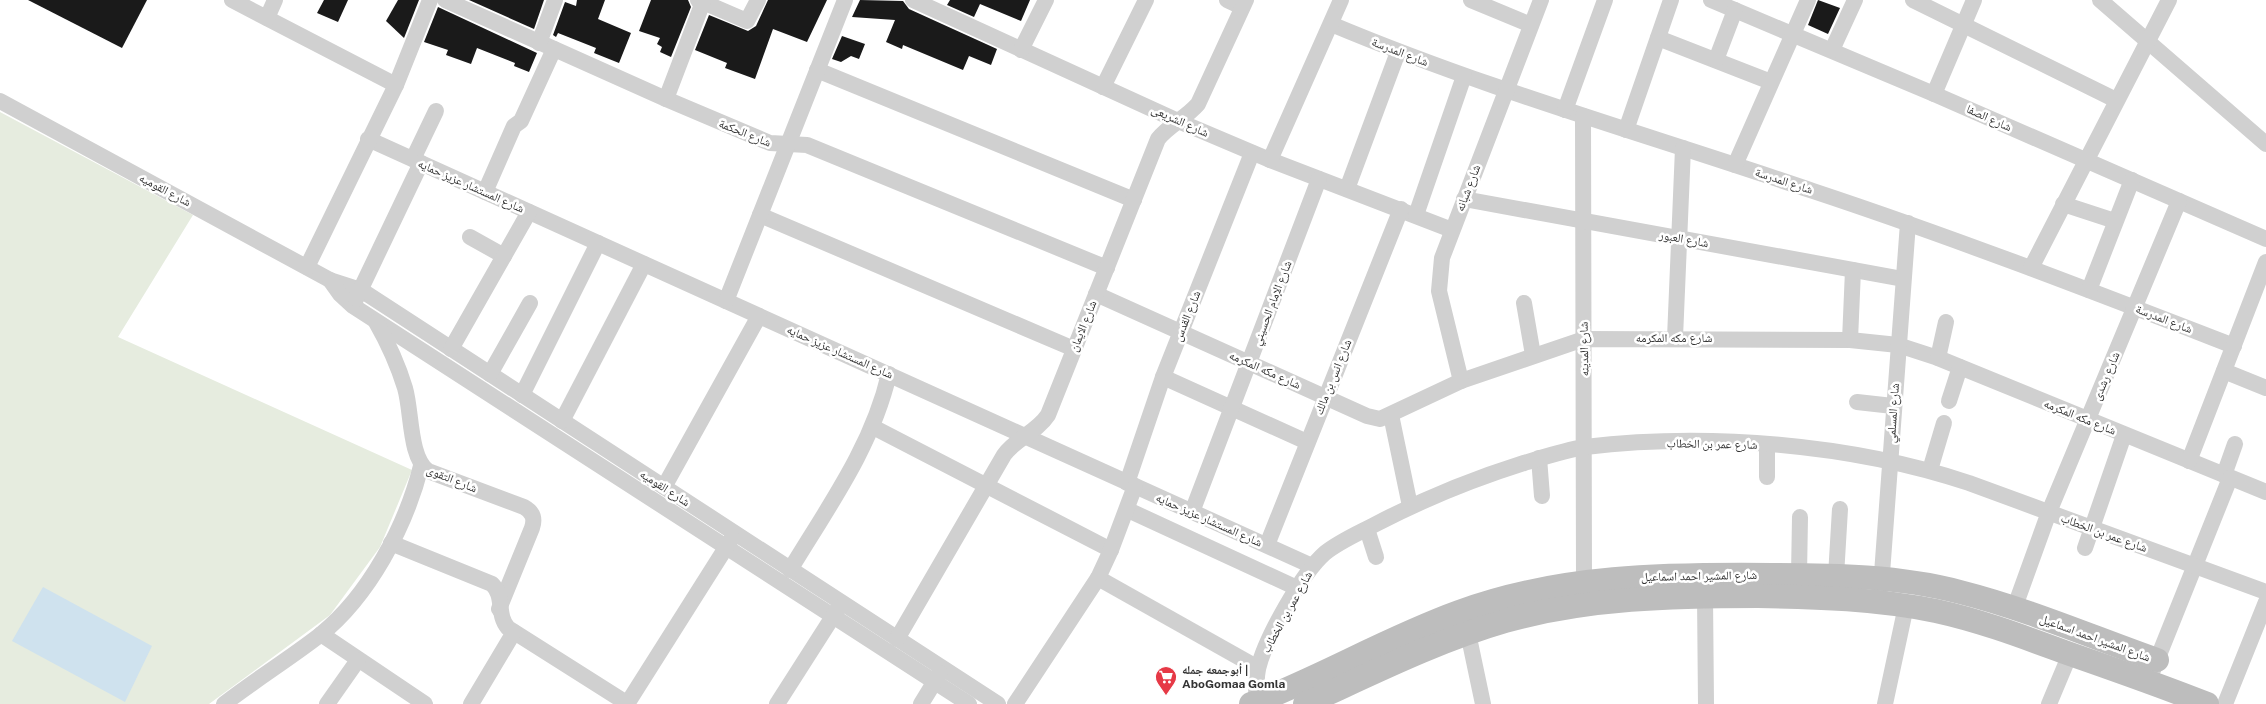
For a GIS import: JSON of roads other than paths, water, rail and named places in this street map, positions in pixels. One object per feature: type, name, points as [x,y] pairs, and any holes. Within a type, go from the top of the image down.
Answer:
[{"type":"street","points":[[232,0],[396,85]]},
{"type":"street","points":[[267,18],[276,0]]},
{"type":"street","points":[[307,267],[396,85],[430,0]]},
{"type":"street","name":"شارع الحكمة","points":[[445,0],[666,99],[770,143],[807,145],[1107,268]]},
{"type":"street","points":[[539,42],[555,0]]},
{"type":"street","points":[[666,99],[701,1],[747,21],[758,0]]},
{"type":"street","points":[[726,301],[845,0]]},
{"type":"street","name":"شارع الشريعى","points":[[913,0],[943,6],[1021,50],[1178,122],[1270,160],[1452,230]]},
{"type":"street","points":[[1021,50],[1046,0]]},
{"type":"street","points":[[1103,87],[1146,0]]},
{"type":"street","points":[[1227,0],[1244,4]]},
{"type":"street","points":[[1270,160],[1341,0]]},
{"type":"street","points":[[1472,0],[1531,25]]},
{"type":"street","name":"شارع شبانه","points":[[1462,381],[1439,290],[1442,258],[1541,0]]},
{"type":"street","points":[[1565,110],[1606,0]]},
{"type":"street","points":[[1626,130],[1671,0]]},
{"type":"street","name":"شارع الصفا","points":[[1711,0],[1832,50],[2266,239]]},
{"type":"street","points":[[1735,165],[1808,0]]},
{"type":"street","points":[[1832,50],[1855,0]]},
{"type":"street","points":[[1913,0],[2116,100]]},
{"type":"street","points":[[1934,94],[1974,0]]},
{"type":"street","points":[[2100,0],[2266,144]]},
{"type":"street","points":[[2031,268],[2169,0]]},
{"type":"street","name":"شارع الايمان","points":[[897,639],[1010,446],[1028,436],[1048,416],[1158,139],[1170,126],[1178,122],[1198,104],[1244,4]]},
{"type":"street","points":[[1716,60],[1735,10]]},
{"type":"street","name":"شارع المدرسة","points":[[1331,24],[1398,52],[1505,91],[1908,223],[2135,307],[2234,346]]},
{"type":"street","points":[[1658,38],[1771,82]]},
{"type":"street","points":[[485,192],[514,126],[522,121],[554,49]]},
{"type":"street","points":[[1347,189],[1398,52]]},
{"type":"street","points":[[817,70],[1134,200]]},
{"type":"street","name":"شارع انس بن مالك","points":[[1266,546],[1325,397],[1408,212],[1464,76]]},
{"type":"street","name":"شارع القوميه","points":[[0,101],[330,280],[361,290],[664,487],[731,540],[790,570],[837,610],[897,639],[969,704]]},
{"type":"street","points":[[354,306],[417,161],[436,111]]},
{"type":"street","name":"شارع المدينه","points":[[1582,116],[1584,582]]},
{"type":"street","name":"شارع المستشار عزيز حمايه","points":[[368,140],[1028,436],[1312,566]]},
{"type":"street","points":[[1675,338],[1683,148]]},
{"type":"street","name":"شارع القدس","points":[[1015,704],[1098,578],[1112,550],[1128,510],[1131,484],[1163,377],[1252,152]]},
{"type":"street","name":"شارع الإمام الحسيني","points":[[1192,512],[1319,179]]},
{"type":"street","points":[[2088,290],[2132,180]]},
{"type":"street","name":"شارع العبور","points":[[1464,199],[1903,279]]},
{"type":"street","name":"شارع رشدى","points":[[2019,619],[2049,512],[2179,201]]},
{"type":"street","points":[[2063,204],[2115,221]]},
{"type":"street","points":[[452,349],[529,212]]},
{"type":"street","points":[[760,215],[1074,349]]},
{"type":"street","name":"شارع المسلمي","points":[[1880,591],[1908,223]]},
{"type":"street","points":[[470,237],[504,256]]},
{"type":"street","points":[[522,395],[598,243]]},
{"type":"street","points":[[2189,461],[2266,262]]},
{"type":"street","points":[[562,421],[644,264]]},
{"type":"street","points":[[1850,340],[1853,270]]},
{"type":"street","name":"شارع القوميه","points":[[330,280],[340,294],[374,320],[731,540],[939,675],[998,704]]},
{"type":"street","name":"شارع مكه المكرمه","points":[[1096,294],[1373,418],[1391,415],[1462,381],[1584,339],[1850,340],[1898,345],[1938,358],[2266,492]]},
{"type":"street","points":[[490,374],[530,303]]},
{"type":"street","points":[[1524,303],[1533,355]]},
{"type":"street","points":[[664,487],[759,316]]},
{"type":"street","name":"شارع التقوى","points":[[374,320],[392,353],[405,389],[415,453],[421,466],[428,471],[524,508],[532,514],[534,519],[532,528],[499,609]]},
{"type":"street","points":[[1938,358],[1946,322]]},
{"type":"street","points":[[1949,400],[1960,367]]},
{"type":"street","points":[[2224,371],[2266,388]]},
{"type":"street","points":[[790,570],[865,446],[873,427],[889,374]]},
{"type":"street","points":[[1163,377],[1307,442]]},
{"type":"street","points":[[1857,402],[1893,406]]},
{"type":"street","points":[[1391,415],[1410,506]]},
{"type":"street","points":[[1930,470],[1944,423]]},
{"type":"street","points":[[873,427],[1112,550]]},
{"type":"street","points":[[2085,548],[2124,435]]},
{"type":"street","name":"شارع عمر بن الخطاب","points":[[1253,703],[1258,668],[1264,653],[1297,588],[1312,566],[1326,552],[1410,506],[1487,474],[1584,447],[1669,442],[1767,445],[1812,449],[1889,460],[1930,470],[2266,592]]},
{"type":"street","points":[[2153,671],[2195,566],[2227,476],[2234,444]]},
{"type":"street","points":[[1767,445],[1767,477]]},
{"type":"street","points":[[1539,458],[1542,496]]},
{"type":"street","points":[[224,704],[321,634],[346,611],[391,543],[410,503],[421,466]]},
{"type":"street","points":[[1836,576],[1840,509]]},
{"type":"street","points":[[1128,510],[1297,588]]},
{"type":"street","points":[[1799,575],[1800,517]]},
{"type":"street","points":[[1367,528],[1376,557]]},
{"type":"street","points":[[391,543],[492,584],[499,592],[499,609],[503,622],[514,632],[627,704],[731,540]]},
{"type":"street","name":"شارع المشير احمد اسماعيل","points":[[1253,703],[1460,611],[1503,598],[1584,582],[1693,574],[1836,576],[1880,591],[1906,606],[1962,618],[2019,619],[2070,654],[2153,671]]},
{"type":"street","points":[[1098,578],[1258,668]]},
{"type":"street","name":"شارع المشير احمد اسماعيل","points":[[1306,704],[1468,633],[1507,620],[1585,605],[1625,600],[1704,596],[1801,597],[1880,591],[1950,589],[2019,619],[2153,671],[2207,704]]},
{"type":"street","points":[[1704,596],[1706,704]]},
{"type":"street","points":[[2224,704],[2266,602]]},
{"type":"street","points":[[1885,704],[1906,606]]},
{"type":"street","points":[[777,704],[837,610]]},
{"type":"street","points":[[472,704],[514,632]]},
{"type":"street","points":[[1468,633],[1483,704]]},
{"type":"street","points":[[321,634],[425,704]]},
{"type":"street","points":[[2049,704],[2070,654]]},
{"type":"street","points":[[327,704],[358,660]]},
{"type":"street","points":[[920,704],[939,675]]},
{"type":"water","points":[[43,587],[152,646],[125,702],[12,641]]},
{"type":"place","name":"أبوجمعه جمله | AboGomaa Gomla","points":[[1166,696]]}]
